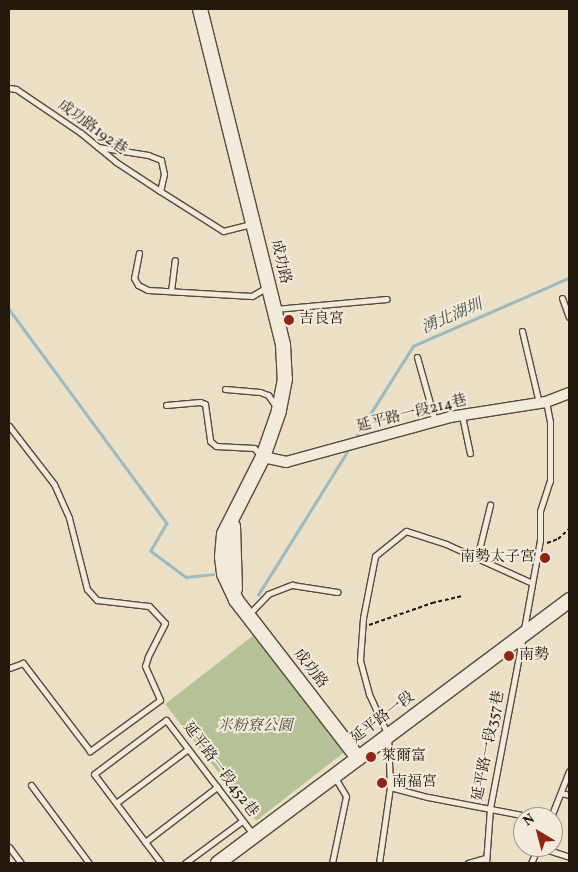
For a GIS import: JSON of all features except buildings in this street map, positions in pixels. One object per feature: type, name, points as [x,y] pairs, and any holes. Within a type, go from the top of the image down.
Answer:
[{"type":"street","name":"成功路","points":[[200,9],[283,345],[285,379],[278,411],[262,457],[232,519],[236,600],[358,758]]},
{"type":"street","name":"延平路一段214巷","points":[[262,457],[286,462],[435,421],[542,402],[569,394]]},
{"type":"street","name":"延平路一段","points":[[218,863],[569,600]]},
{"type":"lane","name":"成功路192巷","points":[[9,88],[16,89],[160,191],[223,231],[254,223]]},
{"type":"lane","points":[[98,147],[148,155],[161,160],[164,174],[160,191]]},
{"type":"lane","points":[[139,253],[134,278],[138,285],[148,290],[252,296],[269,285]]},
{"type":"lane","points":[[171,291],[175,260]]},
{"type":"lane","points":[[562,298],[569,317]]},
{"type":"lane","points":[[275,309],[387,300]]},
{"type":"lane","name":"延平路一段357巷","points":[[486,860],[490,808],[540,543],[540,511],[550,480],[550,422],[542,402],[522,331]]},
{"type":"lane","points":[[418,357],[435,421]]},
{"type":"lane","points":[[225,389],[260,392],[268,395],[278,411]]},
{"type":"lane","points":[[166,406],[200,402],[205,404],[210,441],[216,446],[254,448],[262,457]]},
{"type":"lane","points":[[462,415],[470,453]]},
{"type":"lane","points":[[9,426],[54,484],[69,518],[87,589],[97,600],[149,606],[165,623],[148,657],[146,666],[160,700],[90,751],[23,663],[9,668]]},
{"type":"lane","points":[[477,558],[490,505]]},
{"type":"lane","points":[[379,863],[390,786],[388,735],[369,694],[360,660],[362,627],[375,556],[406,530],[446,544],[532,582]]},
{"type":"lane","points":[[248,615],[268,594],[292,585],[338,592]]},
{"type":"lane","name":"延平路一段452巷","points":[[116,803],[94,774],[166,720],[254,836]]},
{"type":"lane","points":[[161,863],[116,803],[188,749]]},
{"type":"lane","points":[[555,807],[569,771]]},
{"type":"lane","points":[[332,863],[346,796],[334,776]]},
{"type":"lane","points":[[30,785],[89,863]]},
{"type":"lane","points":[[390,786],[428,797],[513,813]]},
{"type":"lane","points":[[145,842],[217,787]]},
{"type":"lane","points":[[561,793],[569,795]]},
{"type":"lane","points":[[185,863],[242,820]]},
{"type":"lane","points":[[9,847],[21,863]]},
{"type":"lane","points":[[468,863],[486,860]]},
{"type":"path","points":[[540,543],[558,539],[569,529]]},
{"type":"path","points":[[362,627],[432,603],[462,596]]},
{"type":"green space","name":"米粉寮公園","points":[[255,634],[346,751],[256,821],[165,704]]},
{"type":"waterway","name":"湧北湖圳","points":[[357,435],[413,346],[569,278]]},
{"type":"waterway","points":[[9,309],[167,523],[151,551],[186,577],[213,574]]},
{"type":"waterway","name":"湧北湖圳","points":[[258,595],[347,452]]},
{"type":"place","name":"吉良宮","points":[[289,320]]},
{"type":"place","name":"南勢太子宮","points":[[545,558]]},
{"type":"place","name":"南勢","points":[[509,656]]},
{"type":"place","name":"萊爾富","points":[[371,757]]},
{"type":"place","name":"南福宮","points":[[382,783]]}]
